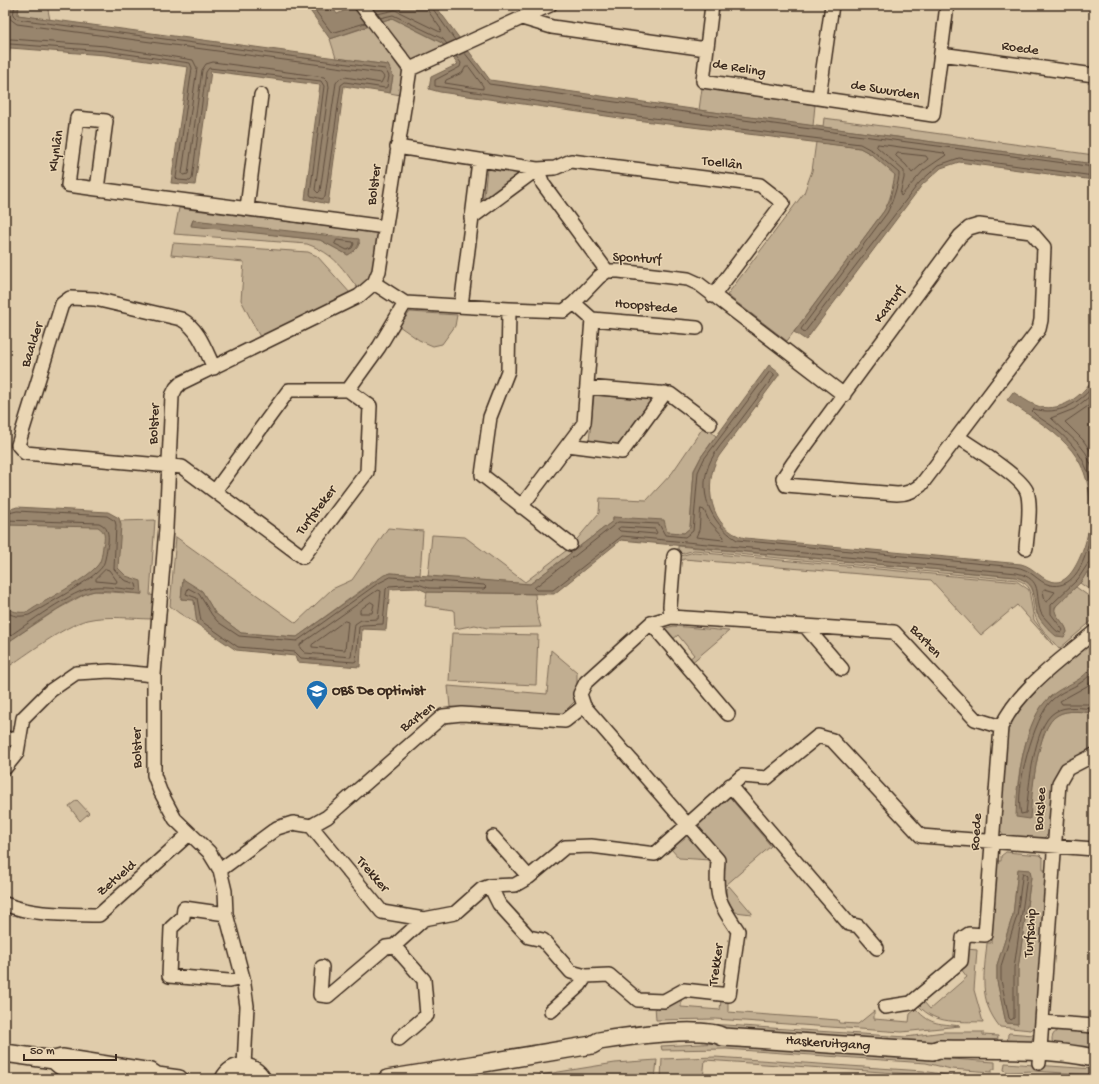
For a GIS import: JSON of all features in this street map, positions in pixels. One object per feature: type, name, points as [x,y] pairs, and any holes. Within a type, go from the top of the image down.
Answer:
[{"type":"main road","name":"Haskeruitgang","points":[[387,1079],[592,1045],[599,1047],[716,1040],[723,1037],[933,1051],[939,1049],[991,1048],[1094,1066]]},
{"type":"main road","points":[[5,1053],[54,1060],[62,1058],[104,1064],[151,1072],[154,1077],[179,1079]]},
{"type":"main road","name":"Haskeruitgang","points":[[1040,1057],[1077,1054],[1094,1058]]},
{"type":"main road","points":[[54,1060],[60,1066],[76,1073],[106,1079]]},
{"type":"main road","points":[[224,1079],[232,1069],[244,1066],[254,1070],[262,1079]]},
{"type":"street","points":[[361,5],[410,69],[550,5]]},
{"type":"street","name":"de Reling","points":[[712,5],[703,81],[819,97]]},
{"type":"street","points":[[819,97],[832,5]]},
{"type":"street","name":"de Swurden","points":[[819,97],[933,115],[947,5]]},
{"type":"street","points":[[522,18],[552,27],[706,49]]},
{"type":"street","name":"Roede","points":[[941,54],[1094,75]]},
{"type":"street","name":"Bolster","points":[[244,1066],[248,1012],[243,978],[226,914],[225,891],[220,870],[209,852],[175,819],[167,807],[154,775],[154,675],[165,535],[172,396],[176,388],[181,383],[359,296],[374,283],[380,271],[385,227],[410,69]]},
{"type":"street","points":[[247,208],[261,95]]},
{"type":"street","name":"Klynlân","points":[[97,189],[106,121],[77,118],[68,185],[97,189],[247,208],[385,227]]},
{"type":"street","name":"Toellân","points":[[397,148],[537,169],[555,168],[571,161],[760,185],[783,203],[713,296]]},
{"type":"street","points":[[461,306],[479,161]]},
{"type":"street","points":[[471,218],[537,169],[543,184],[607,271]]},
{"type":"street","name":"Karturf","points":[[979,225],[1031,232],[1044,247],[1041,320],[1038,329],[958,437],[921,485],[906,494],[786,485],[783,478],[960,236],[969,228],[979,225]]},
{"type":"street","name":"Sponturf","points":[[405,303],[564,311],[607,271],[688,279],[698,284],[844,395]]},
{"type":"street","points":[[214,491],[289,390],[348,390],[379,347],[405,303],[374,283]]},
{"type":"street","name":"Baalder","points":[[169,465],[25,454],[18,445],[62,304],[70,298],[95,299],[181,319],[189,324],[197,333],[214,368]]},
{"type":"street","points":[[521,507],[584,423],[592,319],[574,303]]},
{"type":"street","points":[[509,309],[508,371],[490,417],[482,475],[570,544]]},
{"type":"street","name":"Hoopstede","points":[[592,319],[697,328]]},
{"type":"street","points":[[587,388],[670,394],[710,424]]},
{"type":"street","name":"Turfsteker","points":[[169,465],[182,467],[303,556],[366,472],[370,406],[348,390]]},
{"type":"street","points":[[568,446],[622,452],[665,393]]},
{"type":"street","points":[[958,437],[1024,486],[1029,500],[1026,548]]},
{"type":"street","points":[[671,617],[670,606],[674,556]]},
{"type":"street","name":"Barten","points":[[311,826],[327,816],[443,716],[462,714],[565,721],[584,706],[580,694],[586,682],[652,624],[671,617],[894,632],[975,719],[1000,728]]},
{"type":"street","points":[[652,624],[728,714]]},
{"type":"street","points":[[805,626],[842,669]]},
{"type":"street","name":"Roede","points":[[885,1007],[911,1004],[962,961],[963,938],[969,934],[985,935],[1000,728],[1009,710],[1023,692],[1094,632]]},
{"type":"street","points":[[5,768],[17,753],[23,718],[50,691],[76,673],[110,671],[154,675]]},
{"type":"street","name":"Trekker","points":[[311,826],[382,912],[424,919],[455,913],[482,889],[490,886],[499,904],[529,937],[543,940],[571,972],[586,976],[608,975],[638,1000],[664,1001],[684,990],[729,995],[738,931],[720,903],[716,884],[718,860],[584,706]]},
{"type":"street","points":[[490,886],[515,885],[530,877],[565,847],[591,846],[655,854],[730,785],[742,776],[767,778],[818,736],[832,740],[921,836],[992,842]]},
{"type":"street","points":[[5,737],[19,739]]},
{"type":"street","name":"Bokslee","points":[[992,842],[1055,846],[1059,783],[1064,773],[1071,766],[1094,755]]},
{"type":"street","points":[[730,785],[849,924],[858,926],[877,948]]},
{"type":"street","points":[[220,870],[277,828],[293,823],[311,826]]},
{"type":"street","name":"Zetveld","points":[[5,904],[18,910],[52,914],[99,916],[180,844],[189,834]]},
{"type":"street","points":[[493,837],[530,877]]},
{"type":"street","points":[[1055,846],[1094,849]]},
{"type":"street","name":"Turfschip","points":[[1040,1057],[1055,846]]},
{"type":"street","points":[[226,914],[184,908],[183,917],[171,928],[168,976],[229,981],[243,978]]},
{"type":"street","points":[[322,967],[320,995],[328,996],[386,947],[394,946],[424,919]]},
{"type":"street","points":[[394,946],[424,980],[427,1015],[399,1039]]},
{"type":"street","points":[[552,1011],[580,985],[586,976]]},
{"type":"street","points":[[1042,1022],[1094,1026]]},
{"type":"shaded area","points":[[19,5],[50,5],[48,10],[50,20],[17,15]]},
{"type":"shaded area","points":[[392,18],[442,43],[444,46],[412,65],[379,22]]},
{"type":"shaded area","points":[[370,26],[404,75],[400,95],[390,93],[393,76],[388,65],[336,58],[330,39]]},
{"type":"shaded area","points":[[702,88],[815,105],[813,126],[699,110]]},
{"type":"shaded area","points":[[824,118],[1094,155],[1094,164],[823,127]]},
{"type":"shaded area","points":[[816,142],[860,148],[871,154],[895,174],[895,178],[890,198],[884,211],[787,341],[727,295],[804,193],[812,171]]},
{"type":"shaded area","points":[[487,169],[520,173],[483,205]]},
{"type":"shaded area","points":[[179,208],[379,233],[372,272],[365,285],[359,290],[337,262],[325,252],[307,244],[174,234]],"holes":[[[193,220],[360,243],[348,255],[320,240],[191,225]]]},
{"type":"shaded area","points":[[173,243],[308,252],[317,256],[351,294],[261,339],[241,300],[244,262],[171,255]]},
{"type":"shaded area","points":[[410,312],[457,315],[455,326],[442,344],[433,346],[419,340],[399,326]]},
{"type":"shaded area","points":[[594,395],[648,399],[652,403],[620,446],[589,441]]},
{"type":"shaded area","points":[[704,426],[716,436],[694,470],[690,528],[684,533],[666,532],[613,517],[613,521],[530,584],[428,577],[432,535],[465,537],[525,582],[567,550],[578,538],[599,513],[600,498],[647,500],[672,473]]},
{"type":"shaded area","points":[[5,518],[120,522],[155,520],[150,595],[156,596],[154,619],[112,617],[87,620],[78,623],[56,634],[5,669],[5,644],[58,609],[87,593],[95,591],[142,594],[92,588],[5,629]]},
{"type":"shaded area","points":[[388,528],[423,531],[420,575],[391,573],[374,581],[297,637],[241,633],[215,613],[202,591],[183,580],[181,599],[194,600],[197,624],[170,606],[176,537],[296,623],[332,589],[352,580]]},
{"type":"shaded area","points":[[678,546],[1016,577],[1027,582],[1033,591],[1037,614],[1064,637],[1067,632],[1066,629],[1054,610],[1058,603],[1076,587],[1094,600],[1094,619],[1059,649],[1043,630],[1036,618],[1032,596],[1028,587],[1018,580],[694,550],[678,555]]},
{"type":"shaded area","points":[[694,552],[1018,582],[1029,590],[1034,620],[1053,645],[1017,605],[981,635],[931,580],[684,559],[677,563],[677,557]]},
{"type":"shaded area","points":[[1094,561],[1094,593],[1080,583]]},
{"type":"shaded area","points":[[427,592],[535,594],[537,614],[541,627],[487,628],[475,625],[455,629],[454,610],[425,606]]},
{"type":"shaded area","points":[[674,626],[729,631],[690,664],[687,661],[694,655],[678,635],[671,641],[661,629]]},
{"type":"shaded area","points":[[452,633],[538,635],[536,685],[449,681]]},
{"type":"shaded area","points":[[1094,641],[1095,661],[1089,672],[1080,680],[1046,701],[1033,722],[1025,744],[1017,790],[1032,790],[1042,738],[1051,720],[1057,715],[1071,711],[1094,713],[1094,749],[1066,765],[1057,774],[1054,780],[1048,834],[1043,839],[1004,836],[1000,831],[1000,822],[1003,766],[1010,723],[1022,704],[1041,685]]},
{"type":"shaded area","points":[[551,650],[577,672],[577,699],[561,715],[450,707],[448,686],[547,694]]},
{"type":"shaded area","points":[[727,794],[771,846],[726,885],[722,885],[724,861],[692,824]]},
{"type":"shaded area","points":[[77,800],[89,813],[80,821],[69,806]]},
{"type":"shaded area","points":[[687,829],[710,860],[679,858],[671,849],[684,838],[681,834]]},
{"type":"shaded area","points":[[1006,852],[1040,855],[1043,858],[1043,870],[1046,870],[1035,1027],[1031,1030],[1000,1027],[988,1007],[985,997],[984,977],[987,943],[991,943],[997,861],[1001,861],[1001,856]],"holes":[[[1018,870],[1030,870],[1031,877],[1018,969],[1018,1024],[1006,1023],[997,981],[997,965],[1013,915]]]},
{"type":"shaded area","points":[[729,886],[752,914],[735,912],[726,897],[726,889]]},
{"type":"shaded area","points":[[967,949],[977,950],[974,990],[983,1022],[948,1021],[926,1012],[919,1006],[924,1002],[930,1009],[967,977],[961,969]]},
{"type":"shaded area","points":[[681,999],[681,1007],[720,1010],[721,1000],[728,1001],[728,1012],[838,1020],[839,1023],[858,1024],[874,1011],[874,1019],[909,1022],[910,1014],[916,1009],[926,1018],[936,1023],[960,1026],[902,1032],[715,1019],[656,1020],[655,1005]]},
{"type":"shaded area","points":[[685,1024],[726,1025],[906,1037],[944,1032],[983,1032],[983,1035],[998,1036],[997,1046],[972,1046],[715,1031]]},
{"type":"shaded area","points":[[1060,1029],[1094,1032],[1094,1055],[1054,1046],[1052,1036]]},
{"type":"shaded area","points":[[1008,1034],[1034,1035],[1031,1042],[1007,1047]]},
{"type":"shaded area","points":[[720,1043],[995,1062],[995,1069],[992,1069],[992,1072],[951,1069],[926,1063],[726,1049],[662,1050],[661,1046]]},
{"type":"shaded area","points":[[715,1057],[923,1071],[970,1079],[927,1079],[927,1075],[705,1060],[703,1079],[661,1079],[662,1059]]},
{"type":"shaded area","points":[[657,1060],[655,1079],[515,1079],[615,1063]]},
{"type":"shaded area","points":[[1005,1063],[1094,1069],[1094,1075],[1034,1071],[1008,1072],[1004,1070]]},
{"type":"water","points":[[5,5],[19,5],[18,15],[388,65],[393,76],[390,93],[344,86],[328,204],[305,199],[320,85],[211,71],[195,185],[171,183],[188,67],[105,55],[10,48],[5,75]]},
{"type":"water","points":[[306,5],[331,5],[337,14],[357,5],[435,5],[490,80],[1094,164],[1094,180],[959,162],[941,168],[922,185],[806,340],[794,332],[884,211],[890,200],[895,175],[871,154],[860,148],[620,118],[440,92],[429,89],[431,77],[458,64],[442,43],[392,18],[330,39]]},
{"type":"water","points":[[193,220],[359,239],[359,244],[353,252],[348,255],[320,240],[191,226]]},
{"type":"water","points":[[769,365],[779,373],[779,375],[719,456],[711,479],[712,504],[717,516],[724,526],[733,533],[745,538],[1021,564],[1030,568],[1047,580],[1056,582],[1064,579],[1074,569],[1086,541],[1090,513],[1089,491],[1084,473],[1077,458],[1066,444],[1040,422],[1007,400],[1013,392],[1035,405],[1053,408],[1069,402],[1077,397],[1090,383],[1094,376],[1094,561],[1081,582],[1055,607],[1056,614],[1066,628],[1067,632],[1064,637],[1056,636],[1039,618],[1032,588],[1024,580],[1016,577],[621,540],[554,594],[427,592],[418,588],[390,589],[386,630],[362,629],[360,667],[297,662],[295,656],[236,650],[197,624],[194,600],[181,599],[183,579],[202,591],[215,613],[241,633],[297,637],[384,575],[391,573],[530,584],[613,521],[613,517],[664,520],[667,532],[684,533],[690,528],[694,471],[701,457]]},
{"type":"water","points":[[17,507],[108,512],[119,518],[121,525],[118,568],[126,576],[141,581],[142,594],[113,591],[95,591],[86,593],[63,605],[5,644],[5,606],[15,612],[28,612],[83,578],[99,564],[102,556],[104,540],[104,533],[98,527],[5,525],[5,511]]},
{"type":"water","points":[[1094,663],[1094,713],[1076,711],[1066,712],[1058,715],[1051,722],[1045,733],[1036,762],[1030,819],[1016,817],[1023,753],[1034,720],[1041,706],[1057,691],[1084,675]]},
{"type":"water","points":[[1018,869],[1030,870],[1031,877],[1018,969],[1018,1024],[1006,1023],[997,981],[997,965],[1013,915]]},
{"type":"place","name":"OBS De Optimist","points":[[317,710]]}]
